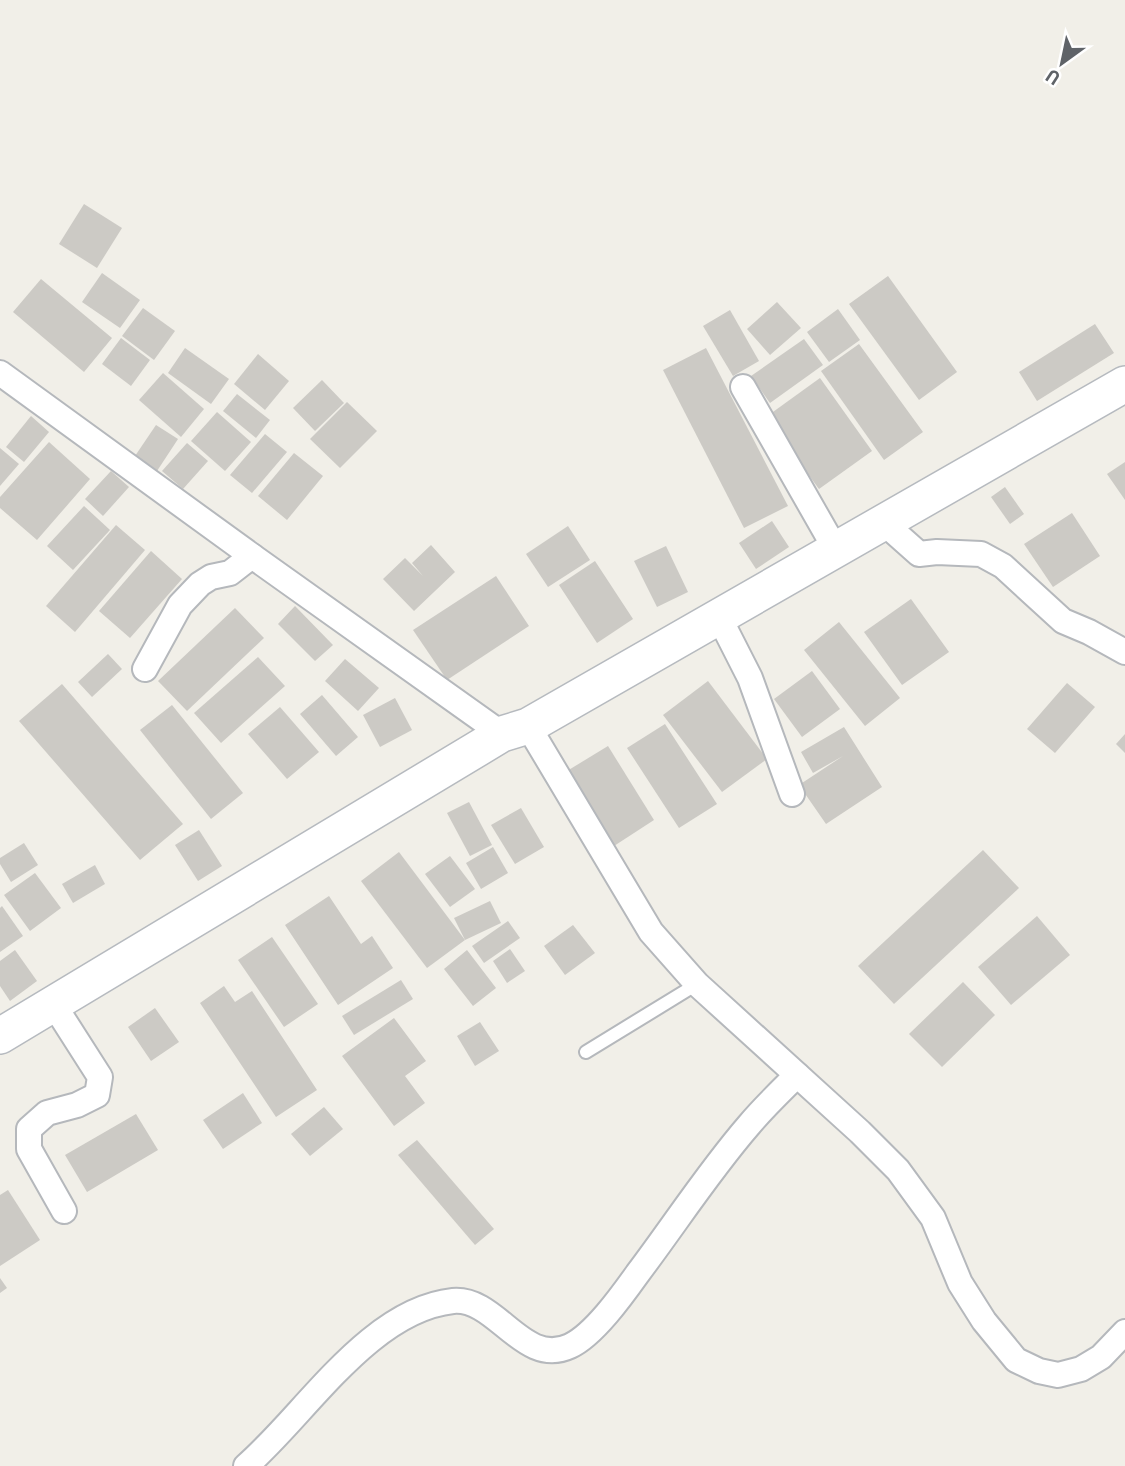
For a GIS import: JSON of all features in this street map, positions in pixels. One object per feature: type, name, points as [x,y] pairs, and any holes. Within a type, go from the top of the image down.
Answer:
[{"type":"main road","points":[[0,1036],[515,730],[719,617],[1125,384]]},
{"type":"street","points":[[0,373],[252,556],[515,730],[651,932],[698,984],[898,1170],[933,1218],[960,1283],[984,1321],[1016,1360],[1039,1371],[1058,1375],[1081,1369],[1101,1357],[1125,1332]]},
{"type":"street","points":[[743,387],[836,550]]},
{"type":"street","points":[[883,522],[919,554],[981,554],[1003,566],[1063,621],[1125,652]]},
{"type":"street","points":[[145,670],[180,605],[200,584],[211,577],[230,573],[252,556]]},
{"type":"street","points":[[719,617],[750,678],[792,794]]},
{"type":"street","points":[[54,1005],[100,1077],[97,1095],[77,1105],[47,1114],[29,1129],[29,1149],[64,1211]]},
{"type":"street","points":[[246,1466],[329,1378],[380,1332],[408,1315],[433,1305],[456,1301],[471,1304],[532,1345],[555,1351],[572,1345],[607,1314],[749,1125],[797,1075]]},
{"type":"lane","points":[[586,1052],[698,984]]},
{"type":"building","points":[[84,204],[122,228],[97,268],[59,244]]},
{"type":"building","points":[[102,273],[140,300],[120,328],[82,302]]},
{"type":"building","points":[[888,276],[957,372],[919,400],[849,304]]},
{"type":"building","points":[[41,279],[112,338],[84,372],[13,312]]},
{"type":"building","points":[[777,302],[801,328],[770,355],[747,329]]},
{"type":"building","points":[[143,308],[175,331],[154,360],[122,336]]},
{"type":"building","points":[[838,309],[860,340],[829,362],[807,332]]},
{"type":"building","points":[[730,310],[759,361],[733,376],[703,326]]},
{"type":"building","points":[[1095,324],[1114,353],[1037,401],[1019,372]]},
{"type":"building","points":[[121,338],[150,360],[131,386],[102,364]]},
{"type":"building","points":[[804,339],[823,365],[770,403],[751,376]]},
{"type":"building","points":[[859,344],[923,432],[884,460],[821,371]]},
{"type":"building","points":[[185,348],[229,379],[211,404],[168,373]]},
{"type":"building","points":[[706,348],[788,506],[744,528],[663,370]]},
{"type":"building","points":[[258,354],[289,381],[265,410],[234,384]]},
{"type":"building","points":[[163,373],[204,409],[181,437],[139,400]]},
{"type":"building","points":[[820,378],[872,451],[819,489],[766,417]]},
{"type":"building","points":[[322,380],[344,403],[315,431],[293,408]]},
{"type":"building","points":[[237,394],[270,420],[256,438],[223,411]]},
{"type":"building","points":[[347,402],[377,431],[340,468],[310,439]]},
{"type":"building","points":[[217,412],[251,442],[225,471],[191,441]]},
{"type":"building","points":[[31,416],[49,432],[24,462],[6,447]]},
{"type":"building","points":[[156,425],[178,439],[157,471],[135,456]]},
{"type":"building","points":[[265,434],[287,452],[252,493],[230,475]]},
{"type":"building","points":[[49,442],[90,479],[37,540],[0,508],[0,497]]},
{"type":"building","points":[[187,443],[208,461],[183,489],[162,471]]},
{"type":"building","points":[[0,448],[19,464],[0,486]]},
{"type":"building","points":[[294,453],[323,476],[287,520],[258,496]]},
{"type":"building","points":[[1125,462],[1125,500],[1107,474]]},
{"type":"building","points":[[111,471],[129,487],[103,516],[85,499]]},
{"type":"building","points":[[1005,487],[1024,514],[1010,524],[991,497]]},
{"type":"building","points":[[84,506],[110,530],[73,570],[47,546]]},
{"type":"building","points":[[1072,513],[1100,556],[1053,587],[1024,544]]},
{"type":"building","points":[[772,521],[789,547],[756,569],[739,543]]},
{"type":"building","points":[[116,525],[145,550],[75,632],[46,606]]},
{"type":"building","points":[[568,526],[590,560],[548,587],[526,554]]},
{"type":"building","points":[[431,545],[455,572],[414,611],[383,579],[405,558],[423,576],[412,563]]},
{"type":"building","points":[[666,546],[688,592],[657,607],[634,561]]},
{"type":"building","points":[[151,551],[182,579],[130,638],[99,611]]},
{"type":"building","points":[[595,561],[633,619],[597,643],[559,585]]},
{"type":"building","points":[[496,576],[529,626],[447,680],[413,630]]},
{"type":"building","points":[[911,599],[949,652],[902,685],[864,632]]},
{"type":"building","points":[[295,606],[333,645],[315,661],[278,624]]},
{"type":"building","points":[[235,608],[264,638],[187,711],[158,681]]},
{"type":"building","points":[[839,622],[900,698],[865,726],[804,650]]},
{"type":"building","points":[[108,654],[122,669],[92,697],[78,682]]},
{"type":"building","points":[[258,657],[285,686],[221,743],[194,713]]},
{"type":"building","points":[[345,659],[379,688],[358,711],[325,681]]},
{"type":"building","points":[[812,671],[840,709],[802,737],[774,699]]},
{"type":"building","points":[[708,681],[767,759],[722,792],[663,715]]},
{"type":"building","points":[[1067,683],[1095,707],[1055,753],[1027,729]]},
{"type":"building","points":[[62,684],[183,824],[140,860],[19,721]]},
{"type":"building","points":[[322,695],[358,737],[336,756],[300,714]]},
{"type":"building","points":[[395,698],[412,730],[380,747],[363,715]]},
{"type":"building","points":[[172,705],[243,793],[211,819],[140,730]]},
{"type":"building","points":[[280,707],[319,752],[287,779],[248,734]]},
{"type":"building","points":[[665,724],[717,804],[679,828],[627,748]]},
{"type":"building","points":[[844,727],[882,787],[826,824],[799,785],[843,756],[813,773],[801,752]]},
{"type":"building","points":[[1125,734],[1125,753],[1116,744]]},
{"type":"building","points":[[608,746],[654,820],[614,846],[567,771]]},
{"type":"building","points":[[469,802],[492,845],[470,856],[447,813]]},
{"type":"building","points":[[521,808],[544,847],[515,864],[491,825]]},
{"type":"building","points":[[199,830],[222,866],[198,881],[175,845]]},
{"type":"building","points":[[24,843],[38,865],[11,882],[0,864],[0,858]]},
{"type":"building","points":[[493,847],[508,873],[481,889],[466,863]]},
{"type":"building","points":[[983,850],[1019,888],[894,1004],[858,966]]},
{"type":"building","points":[[399,852],[465,940],[427,968],[361,881]]},
{"type":"building","points":[[450,856],[475,889],[450,907],[425,874]]},
{"type":"building","points":[[95,865],[105,884],[73,903],[62,884]]},
{"type":"building","points":[[35,873],[61,908],[30,931],[4,895]]},
{"type":"building","points":[[329,896],[361,944],[372,936],[393,968],[338,1005],[285,925]]},
{"type":"building","points":[[490,901],[501,923],[465,940],[454,918]]},
{"type":"building","points":[[2,906],[23,936],[0,952],[0,908]]},
{"type":"building","points":[[1037,916],[1070,955],[1011,1005],[978,967]]},
{"type":"building","points":[[508,921],[520,938],[484,963],[472,946]]},
{"type":"building","points":[[573,925],[595,953],[565,975],[544,946]]},
{"type":"building","points":[[272,937],[318,1004],[284,1027],[238,960]]},
{"type":"building","points":[[510,949],[525,971],[507,983],[493,961]]},
{"type":"building","points":[[15,950],[37,981],[10,1001],[0,986],[0,961]]},
{"type":"building","points":[[467,950],[496,988],[473,1006],[444,969]]},
{"type":"building","points":[[401,980],[413,999],[354,1035],[342,1016]]},
{"type":"building","points":[[963,982],[995,1015],[942,1067],[909,1034]]},
{"type":"building","points":[[224,986],[235,1002],[252,991],[317,1090],[276,1117],[200,1003]]},
{"type":"building","points":[[155,1008],[179,1042],[151,1061],[128,1027]]},
{"type":"building","points":[[394,1018],[426,1061],[405,1076],[425,1103],[394,1126],[342,1056]]},
{"type":"building","points":[[480,1022],[499,1051],[475,1066],[457,1036]]},
{"type":"building","points":[[243,1093],[262,1123],[223,1149],[203,1120]]},
{"type":"building","points":[[324,1107],[343,1129],[310,1156],[291,1134]]},
{"type":"building","points":[[136,1114],[158,1150],[87,1192],[65,1155]]},
{"type":"building","points":[[417,1140],[494,1229],[475,1245],[398,1155]]},
{"type":"building","points":[[8,1190],[40,1240],[0,1266],[0,1195]]},
{"type":"building","points":[[0,1278],[7,1288],[0,1293]]}]
